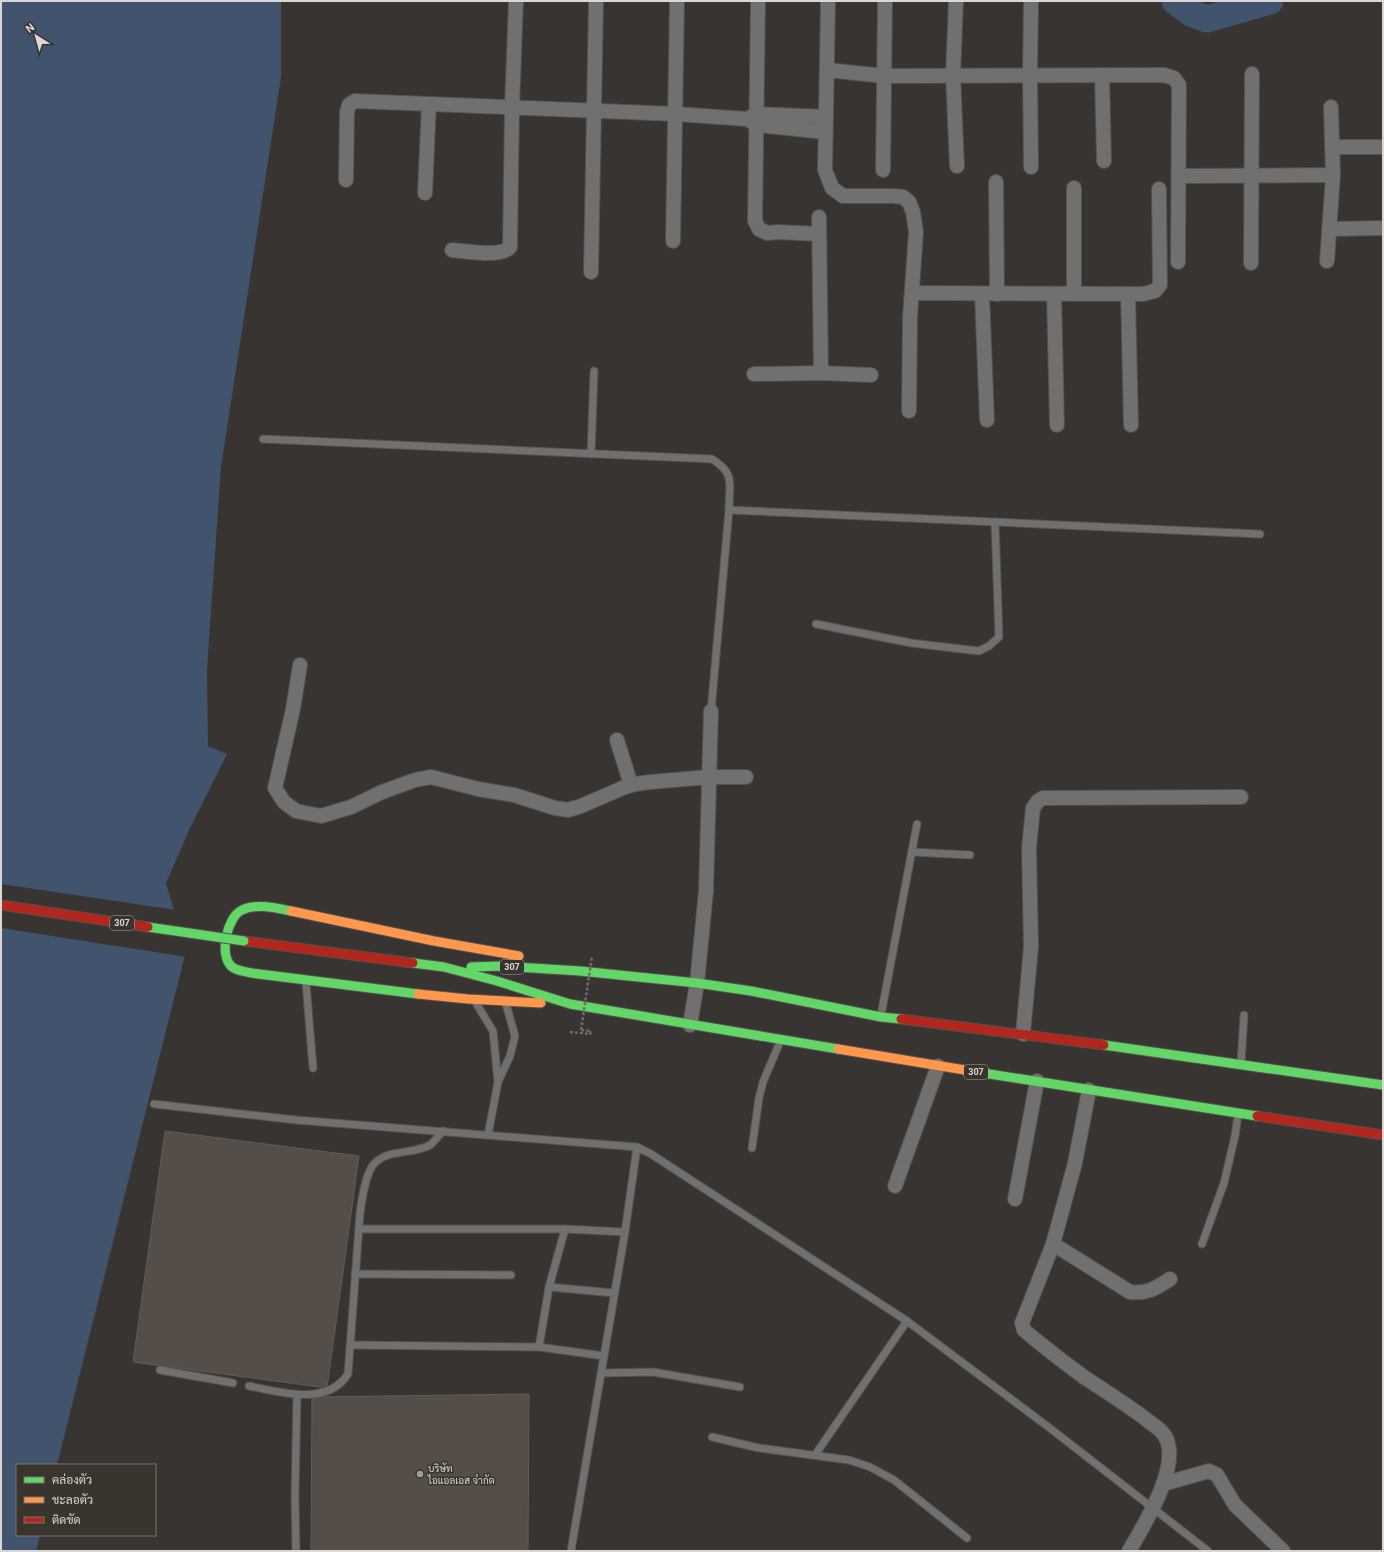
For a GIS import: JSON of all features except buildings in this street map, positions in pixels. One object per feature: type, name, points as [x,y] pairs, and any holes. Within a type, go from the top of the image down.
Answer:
[{"type":"main road","name":"307","points":[[1,905],[244,941],[444,967],[497,981],[570,1004],[1037,1082],[1383,1135]]},
{"type":"main road","points":[[570,1004],[473,1000],[390,992],[237,970],[230,964],[225,947],[231,923],[236,914],[241,910],[250,908],[265,908],[533,959],[580,971]]},
{"type":"main road","name":"307","points":[[444,967],[501,966],[580,971],[697,983],[751,991],[881,1017],[1023,1034],[1383,1085]]},
{"type":"street","points":[[452,250],[498,253],[508,250],[510,247],[512,107],[516,1]]},
{"type":"street","points":[[591,272],[596,1]]},
{"type":"street","points":[[673,241],[678,1]]},
{"type":"street","points":[[758,1],[753,119],[755,221],[759,229],[767,233],[778,232],[819,234]]},
{"type":"street","points":[[828,1],[825,170],[832,188],[843,196],[902,197],[909,202],[913,212],[916,232],[910,317],[909,411]]},
{"type":"street","points":[[883,170],[885,1]]},
{"type":"street","points":[[956,1],[953,76],[957,166]]},
{"type":"street","points":[[1031,1],[1031,167]]},
{"type":"street","points":[[826,70],[884,76],[1164,75],[1174,78],[1179,85],[1178,262]]},
{"type":"street","points":[[1251,263],[1252,74]]},
{"type":"street","points":[[1102,75],[1104,161]]},
{"type":"street","points":[[346,180],[347,112],[349,105],[355,101],[593,110],[753,119],[826,117]]},
{"type":"street","points":[[425,193],[429,104]]},
{"type":"street","points":[[1327,261],[1333,175],[1331,107]]},
{"type":"street","points":[[753,119],[825,132]]},
{"type":"street","points":[[1332,147],[1383,147]]},
{"type":"street","points":[[1179,176],[1333,175]]},
{"type":"street","points":[[996,182],[997,294]]},
{"type":"street","points":[[1074,188],[1074,294]]},
{"type":"street","points":[[912,293],[1143,294],[1155,291],[1160,285],[1159,189]]},
{"type":"street","points":[[819,217],[821,373]]},
{"type":"street","points":[[1329,229],[1383,228]]},
{"type":"street","points":[[982,294],[987,420]]},
{"type":"street","points":[[1054,294],[1057,425]]},
{"type":"street","points":[[1128,294],[1130,425]]},
{"type":"street","points":[[754,374],[821,373],[871,375]]},
{"type":"street","points":[[300,665],[293,709],[275,788],[284,802],[296,812],[321,816],[351,807],[382,792],[415,780],[431,777],[478,790],[514,795],[555,808],[568,810],[631,785],[709,777],[746,777]]},
{"type":"street","points":[[690,1025],[697,983],[706,891],[711,711]]},
{"type":"street","points":[[617,740],[631,785]]},
{"type":"street","points":[[1023,1034],[1031,947],[1029,848],[1033,808],[1038,801],[1043,798],[1241,797]]},
{"type":"street","points":[[895,1186],[938,1066]]},
{"type":"street","points":[[1015,1199],[1037,1082]]},
{"type":"street","points":[[1089,1090],[1075,1164],[1053,1244],[1022,1323],[1024,1330],[1031,1336],[1083,1376],[1126,1404],[1156,1427],[1165,1436],[1169,1464],[1163,1484],[1129,1551]]},
{"type":"street","points":[[1053,1244],[1130,1292],[1142,1293],[1154,1289],[1170,1280]]},
{"type":"street","points":[[1163,1484],[1209,1471],[1217,1475],[1235,1505],[1283,1551]]},
{"type":"lane","points":[[591,454],[594,370]]},
{"type":"lane","points":[[263,439],[712,459],[723,466],[730,476],[729,510],[711,711]]},
{"type":"lane","points":[[729,510],[1260,534]]},
{"type":"lane","points":[[816,624],[911,643],[979,650],[989,646],[999,637],[995,522]]},
{"type":"lane","points":[[881,1017],[917,824]]},
{"type":"lane","points":[[912,852],[970,855]]},
{"type":"lane","points":[[305,980],[313,1068]]},
{"type":"lane","points":[[473,1000],[493,1031],[498,1082]]},
{"type":"lane","points":[[488,1135],[498,1082],[510,1056],[515,1036],[505,1002]]},
{"type":"lane","points":[[1241,1065],[1244,1015]]},
{"type":"lane","points":[[752,1148],[759,1098],[763,1082],[780,1040]]},
{"type":"lane","points":[[154,1104],[296,1120],[637,1147],[651,1154],[907,1321],[1051,1429],[1208,1551]]},
{"type":"lane","points":[[1202,1244],[1224,1183],[1235,1136],[1238,1113]]},
{"type":"lane","points":[[249,1386],[297,1396],[332,1389],[342,1383],[348,1374],[351,1345],[354,1274],[363,1189],[373,1166],[383,1157],[421,1149],[432,1144],[442,1131]]},
{"type":"lane","points":[[571,1551],[637,1147]]},
{"type":"lane","points":[[359,1229],[565,1229],[624,1232]]},
{"type":"lane","points":[[539,1347],[549,1287],[565,1229]]},
{"type":"lane","points":[[354,1274],[511,1275]]},
{"type":"lane","points":[[549,1287],[614,1293]]},
{"type":"lane","points":[[815,1455],[907,1321]]},
{"type":"lane","points":[[351,1345],[539,1347],[604,1356]]},
{"type":"lane","points":[[160,1370],[233,1383]]},
{"type":"lane","points":[[601,1373],[653,1372],[740,1387]]},
{"type":"lane","points":[[296,1551],[295,1496],[297,1396]]},
{"type":"lane","points":[[712,1437],[759,1448],[849,1460],[870,1467],[894,1480],[967,1538]]},
{"type":"path","points":[[570,1032],[590,1034],[591,1031],[581,1030],[592,956]]},
{"type":"water","points":[[1,1],[281,1],[281,77],[221,467],[207,669],[208,746],[227,754],[191,826],[166,883],[186,951],[57,1464],[16,1464],[16,1536],[40,1536],[36,1551],[1,1551]]},
{"type":"pier","points":[[1,884],[176,910],[188,951],[187,957],[1,928]]},
{"type":"waterway","points":[[1175,1],[1191,13],[1207,19],[1270,1]]},
{"type":"traffic: fast","points":[[291,911],[260,906],[242,910],[237,914],[232,920],[226,936],[225,945],[227,960],[231,966],[238,970],[251,973],[418,994]]},
{"type":"traffic: fast","points":[[148,927],[244,941]]},
{"type":"traffic: fast","points":[[413,963],[444,967],[497,981],[570,1004],[838,1049]]},
{"type":"traffic: fast","points":[[471,967],[501,966],[580,971],[697,983],[751,991],[881,1017],[901,1019]]},
{"type":"traffic: fast","points":[[1104,1045],[1383,1085]]},
{"type":"traffic: fast","points":[[977,1072],[1257,1116]]},
{"type":"traffic: slow","points":[[291,911],[434,941],[519,956]]},
{"type":"traffic: slow","points":[[418,994],[468,999],[541,1003]]},
{"type":"traffic: slow","points":[[838,1049],[977,1072]]},
{"type":"traffic: jam","points":[[1,905],[148,927]]},
{"type":"traffic: jam","points":[[244,941],[413,963]]},
{"type":"traffic: jam","points":[[901,1019],[1104,1045]]},
{"type":"traffic: jam","points":[[1257,1116],[1383,1135]]},
{"type":"place","name":"บริษัท ไอแอลเอส จำกัด","points":[[420,1474]]}]
